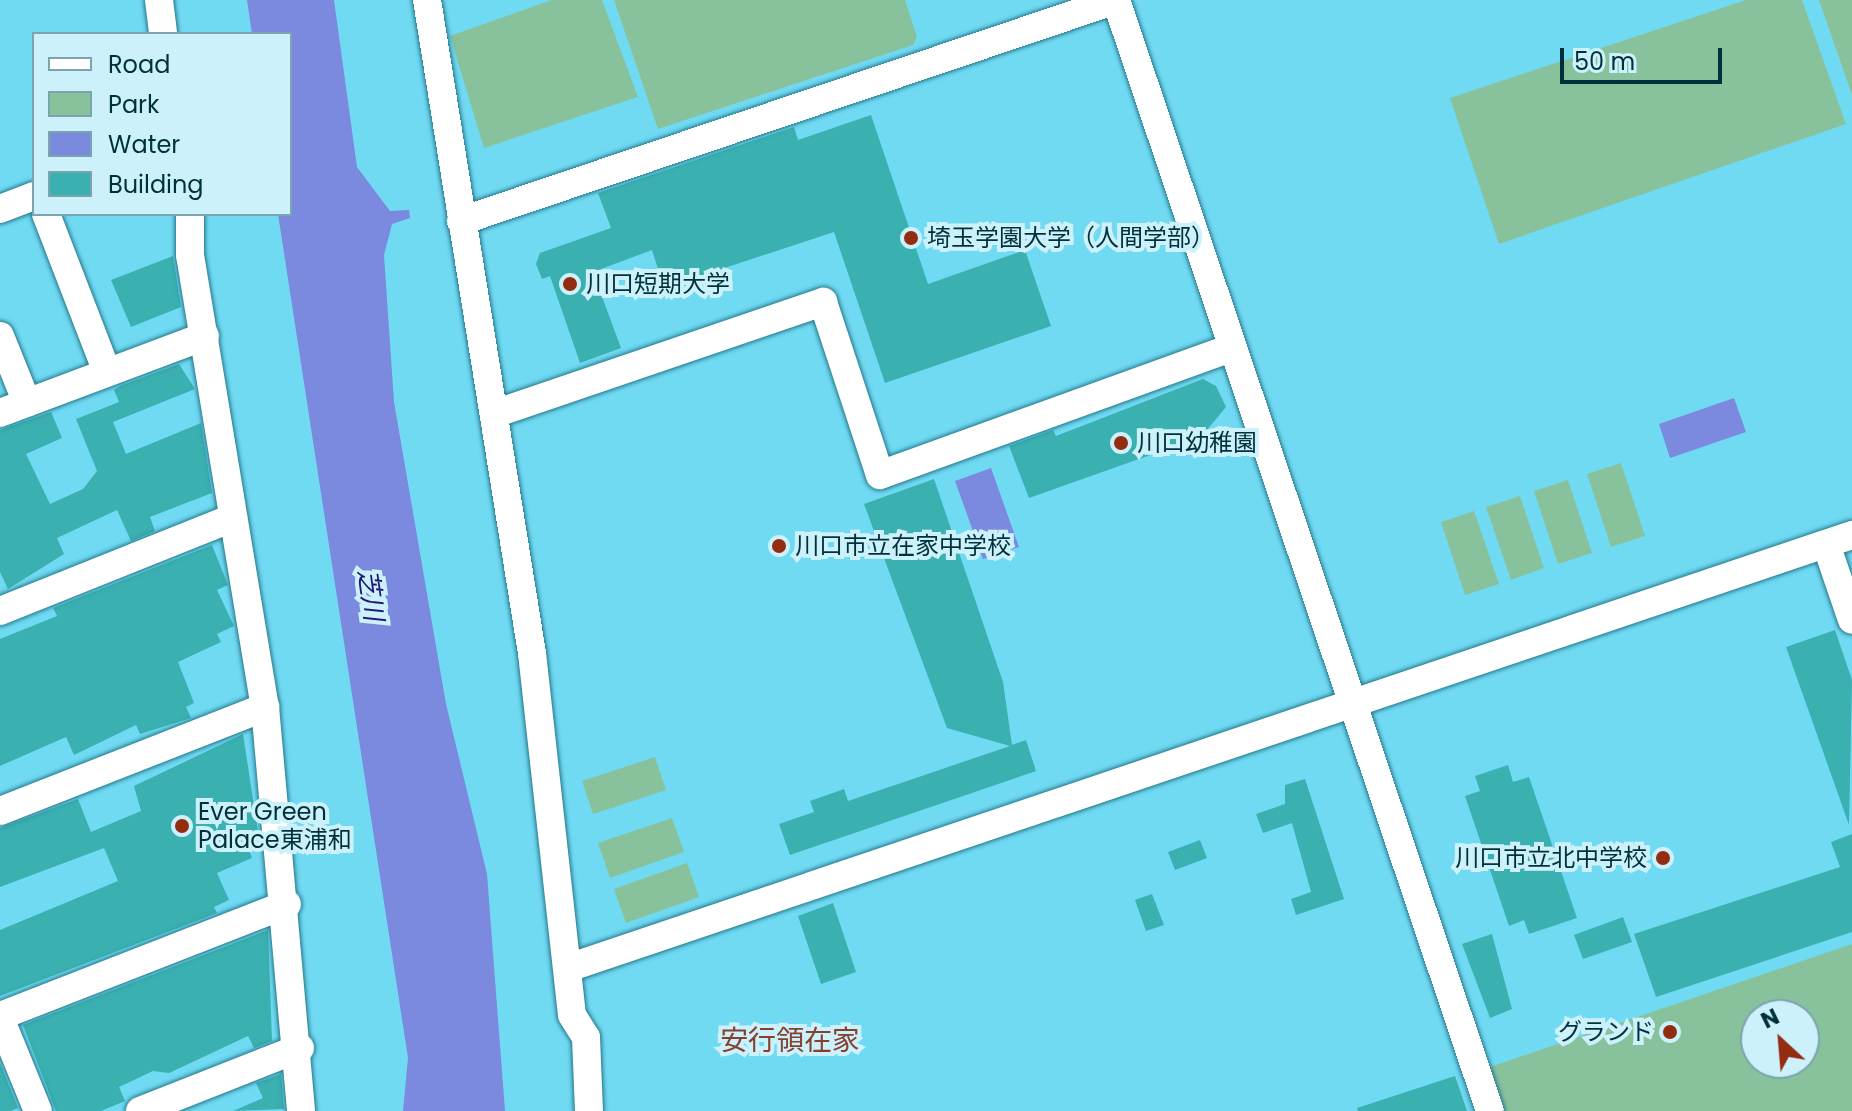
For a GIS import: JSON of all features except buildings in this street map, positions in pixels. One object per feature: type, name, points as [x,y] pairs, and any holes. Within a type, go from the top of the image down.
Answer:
[{"type":"street","points":[[159,0],[163,32]]},
{"type":"street","points":[[427,0],[540,714],[572,1015],[586,1037],[589,1111]]},
{"type":"street","points":[[461,221],[1116,0],[1490,1111]]},
{"type":"street","points":[[0,209],[32,197]]},
{"type":"street","points":[[47,216],[107,372]]},
{"type":"street","points":[[190,216],[205,336],[265,707],[300,1048],[301,1111]]},
{"type":"street","points":[[494,414],[823,302],[880,475],[1233,347]]},
{"type":"street","points":[[0,336],[27,403]]},
{"type":"street","points":[[0,413],[205,336]]},
{"type":"street","points":[[1,608],[233,518]]},
{"type":"street","points":[[568,968],[1839,540],[1852,620]]},
{"type":"street","points":[[0,811],[265,707]]},
{"type":"street","points":[[38,1111],[0,1017],[287,904]]},
{"type":"street","points":[[140,1111],[300,1048]]},
{"type":"green space","points":[[552,0],[602,0],[638,97],[484,148],[450,36]]},
{"type":"green space","points":[[614,0],[905,0],[917,37],[913,45],[658,129]]},
{"type":"green space","points":[[1746,0],[1802,0],[1846,124],[1499,244],[1450,98]]},
{"type":"green space","points":[[1819,0],[1852,0],[1852,95]]},
{"type":"green space","points":[[1621,463],[1645,536],[1611,547],[1587,474]]},
{"type":"green space","points":[[1568,480],[1592,553],[1558,564],[1534,491]]},
{"type":"green space","points":[[1520,496],[1544,568],[1511,580],[1486,507]]},
{"type":"green space","points":[[1474,511],[1499,584],[1465,595],[1441,522]]},
{"type":"green space","points":[[655,757],[666,790],[593,814],[582,781]]},
{"type":"green space","points":[[672,818],[684,852],[610,878],[598,843]]},
{"type":"green space","points":[[687,863],[699,897],[626,923],[614,889]]},
{"type":"green space","name":"グランド","points":[[1852,944],[1852,1111],[1505,1111],[1490,1067]]},
{"type":"water","name":"芝川","points":[[247,0],[334,0],[357,167],[390,211],[409,210],[410,218],[392,224],[384,255],[394,402],[446,704],[487,874],[505,1111],[403,1111],[408,1058],[278,216],[292,216],[292,32],[252,32]]},
{"type":"water","points":[[1734,398],[1746,432],[1670,458],[1659,424]]},
{"type":"water","points":[[991,468],[1019,547],[983,559],[955,481]]},
{"type":"place","name":"埼玉学園大学（人間学部）","points":[[911,238]]},
{"type":"place","name":"川口短期大学","points":[[570,284]]},
{"type":"place","name":"川口幼稚園","points":[[1121,443]]},
{"type":"place","name":"川口市立在家中学校","points":[[779,546]]},
{"type":"place","name":"Ever Green Palace東浦和","points":[[182,826]]},
{"type":"place","name":"川口市立北中学校","points":[[1663,858]]},
{"type":"place","name":"グランド","points":[[1670,1032]]},
{"type":"district","name":"安行領在家","points":[[790,1041]]}]
